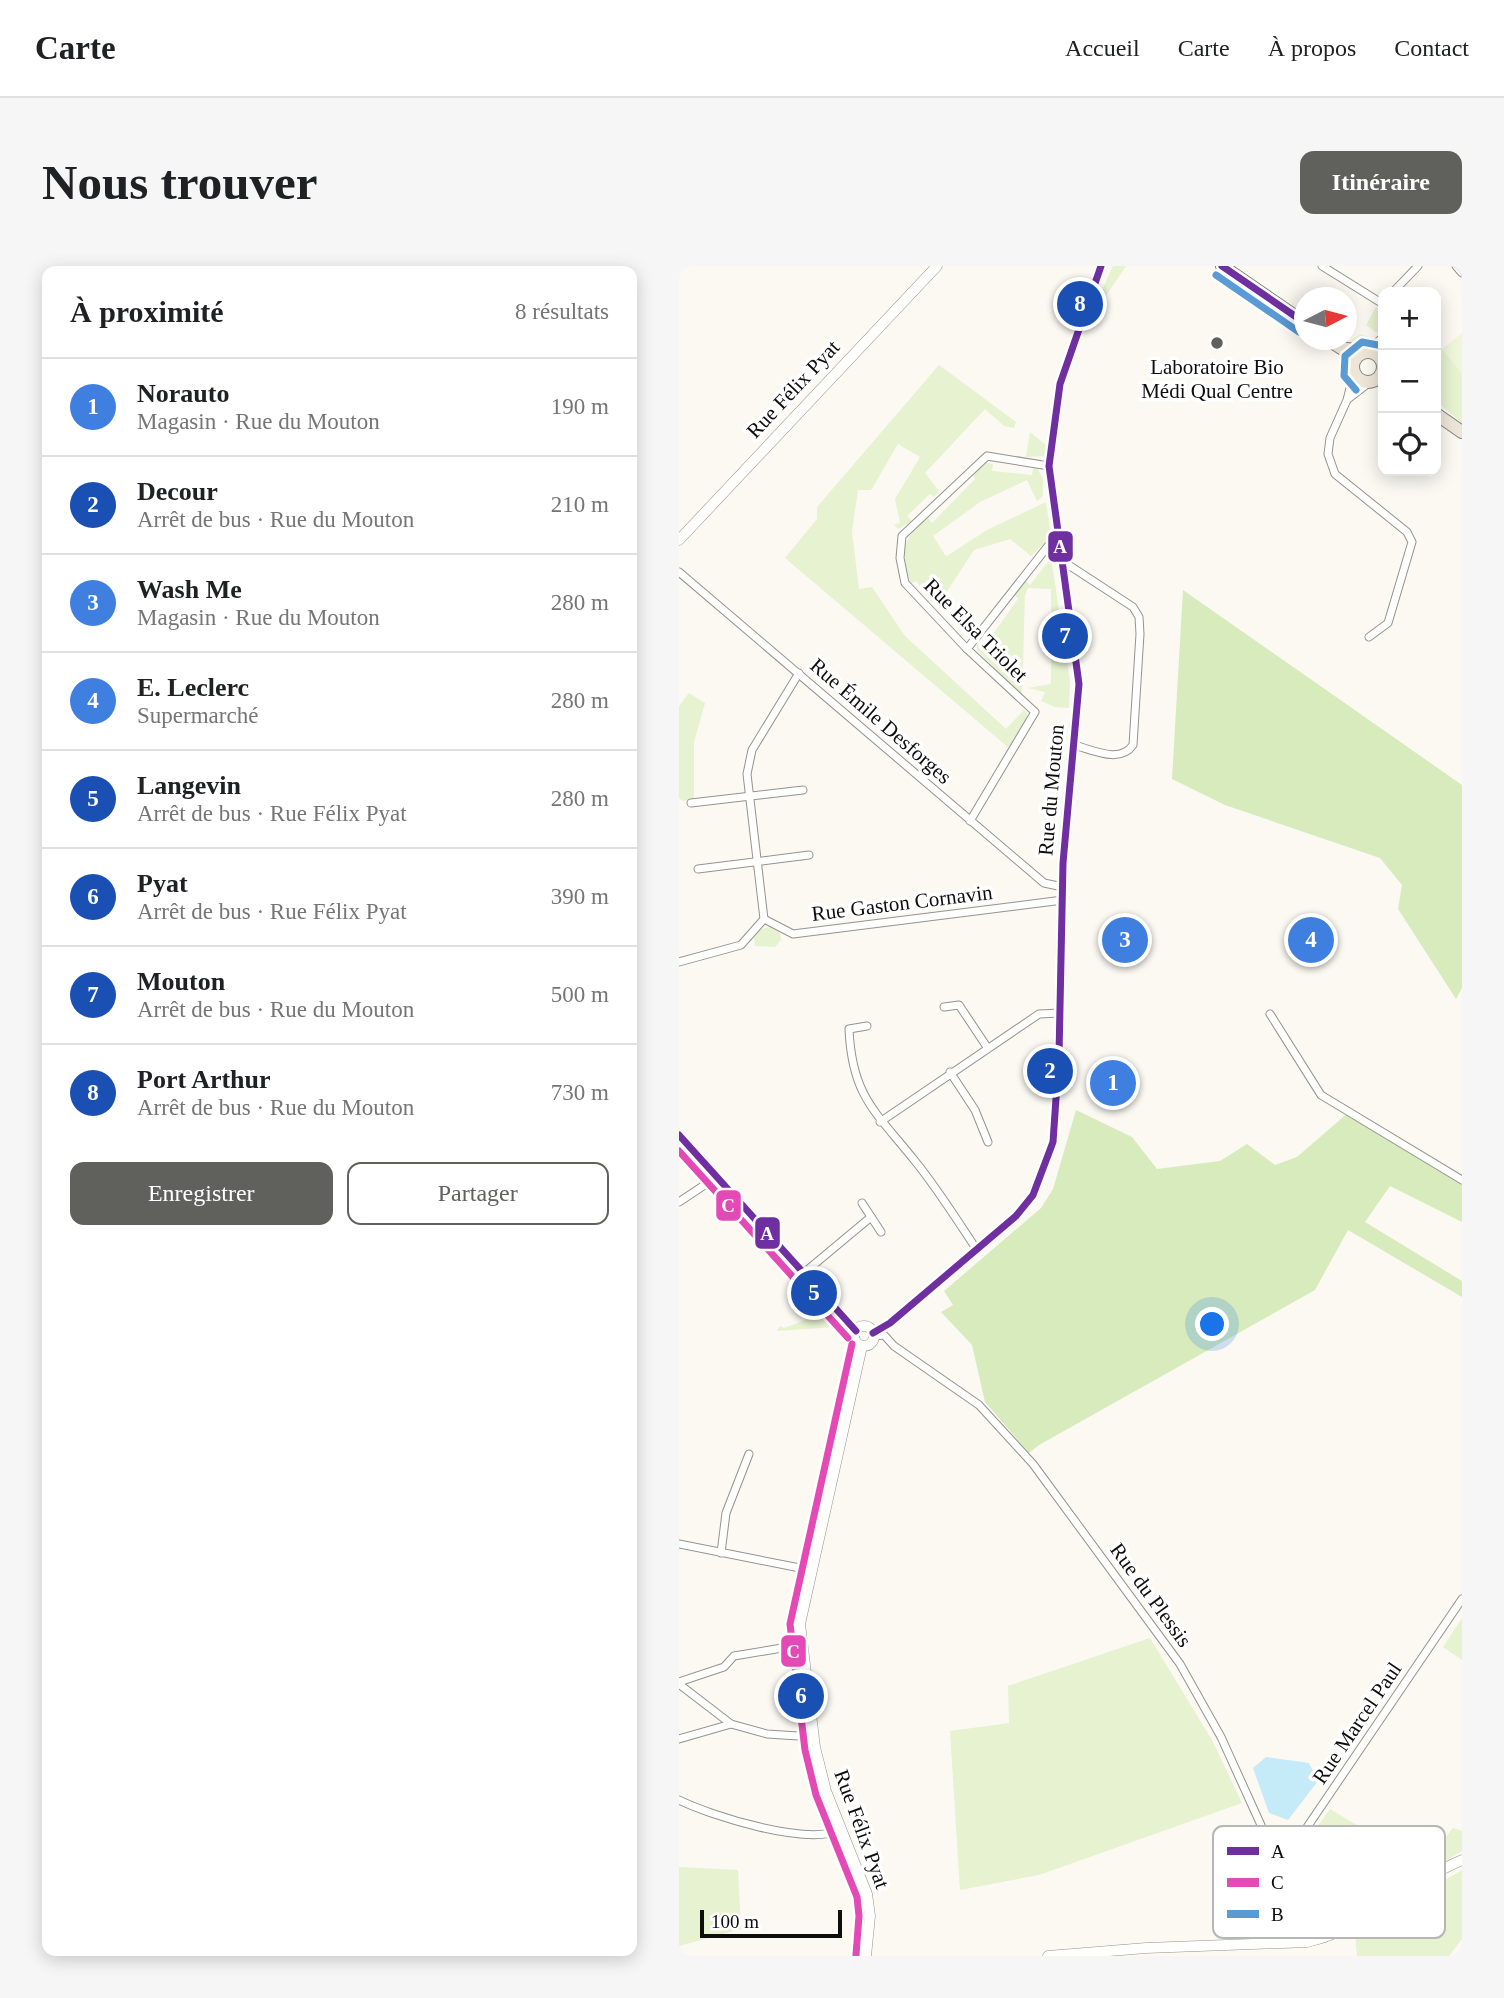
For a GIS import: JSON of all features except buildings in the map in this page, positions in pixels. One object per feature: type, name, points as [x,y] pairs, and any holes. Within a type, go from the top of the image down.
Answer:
[{"type":"main road","points":[[1222,266],[1294,316]]},
{"type":"main road","points":[[1342,350],[1359,379],[1375,383]]},
{"type":"main road","points":[[1353,350],[1375,353],[1378,358]]},
{"type":"main road","points":[[1354,371],[1354,361],[1365,352]]},
{"type":"main road","points":[[1441,417],[1462,432]]},
{"type":"street","name":"Rue Félix Pyat","points":[[679,541],[937,266]]},
{"type":"street","name":"Rue du Mouton","points":[[874,1334],[1016,1216],[1033,1195],[1048,1162],[1055,1118],[1063,887],[1079,684],[1049,466],[1060,384],[1101,266]]},
{"type":"street","points":[[1322,266],[1378,301]]},
{"type":"street","points":[[1397,287],[1418,266]]},
{"type":"street","points":[[1456,266],[1462,273]]},
{"type":"street","points":[[1365,352],[1378,339]]},
{"type":"street","points":[[1354,371],[1347,400],[1330,438],[1328,454],[1335,474],[1407,532],[1412,542],[1388,623],[1369,637]]},
{"type":"street","points":[[1347,400],[1375,383]]},
{"type":"street","name":"Rue Elsa Triolet","points":[[970,821],[1035,712],[967,649],[905,583],[899,558],[902,536],[987,456],[1049,466]]},
{"type":"street","points":[[967,649],[1048,545],[1058,541]]},
{"type":"street","points":[[1061,563],[1067,564],[1133,607],[1139,617],[1133,745],[1127,753],[1119,756],[1074,745]]},
{"type":"street","name":"Rue Émile Desforges","points":[[679,572],[1044,883],[1063,887]]},
{"type":"street","points":[[679,962],[741,945],[764,919],[747,774],[752,750],[799,673]]},
{"type":"street","points":[[691,803],[803,790]]},
{"type":"street","points":[[698,869],[809,855]]},
{"type":"street","name":"Rue Gaston Cornavin","points":[[764,919],[793,934],[1063,900]]},
{"type":"street","points":[[944,1007],[959,1005],[987,1047]]},
{"type":"street","points":[[880,1122],[1039,1014],[1060,1013]]},
{"type":"street","points":[[1270,1014],[1321,1095],[1462,1180]]},
{"type":"street","points":[[867,1026],[849,1029],[857,1085],[880,1122],[915,1161],[977,1250]]},
{"type":"street","points":[[950,1072],[975,1110],[988,1142]]},
{"type":"street","points":[[679,1135],[856,1331],[855,1340],[862,1346],[871,1344],[874,1334],[867,1327],[856,1331]]},
{"type":"street","points":[[679,1202],[709,1182],[715,1174]]},
{"type":"street","points":[[862,1203],[881,1232]]},
{"type":"street","points":[[805,1272],[871,1217]]},
{"type":"street","name":"Rue du Plessis","points":[[874,1334],[884,1335],[894,1346],[979,1405],[1033,1464],[1180,1664],[1221,1737],[1261,1826]]},
{"type":"street","name":"Rue Félix Pyat","points":[[862,1346],[810,1570],[800,1624],[800,1645],[814,1737],[826,1791],[867,1894],[870,1916],[866,1956]]},
{"type":"street","points":[[722,1553],[726,1513],[749,1454]]},
{"type":"street","points":[[679,1544],[810,1570]]},
{"type":"street","name":"Rue Marcel Paul","points":[[1308,1826],[1462,1599]]},
{"type":"street","points":[[679,1683],[724,1667],[734,1656],[800,1645]]},
{"type":"street","points":[[679,1683],[731,1724],[767,1734],[814,1737]]},
{"type":"street","points":[[679,1739],[731,1724]]},
{"type":"street","points":[[679,1801],[769,1829],[814,1836],[840,1830]]},
{"type":"street","points":[[1445,1870],[1462,1860]]},
{"type":"street","points":[[1048,1956],[1146,1948],[1307,1942],[1325,1938]]},
{"type":"green space","points":[[1113,266],[1126,266],[1097,309],[1095,306]]},
{"type":"green space","points":[[1376,307],[1377,333],[1366,325]]},
{"type":"green space","points":[[1462,333],[1462,373],[1442,349]]},
{"type":"green space","points":[[1360,334],[1374,339],[1360,347],[1357,346],[1357,336]]},
{"type":"green space","points":[[1441,349],[1462,373],[1462,423],[1441,405]]},
{"type":"green space","points":[[939,365],[1016,422],[1014,428],[1004,426],[985,409],[925,473],[939,491],[934,497],[930,494],[907,516],[912,521],[898,529],[894,525],[900,523],[895,499],[920,457],[898,444],[871,490],[858,490],[852,532],[859,589],[872,587],[905,636],[1006,729],[1024,710],[1027,712],[1028,718],[1009,748],[785,558],[817,519],[817,507]]},
{"type":"green space","points":[[1030,432],[1047,446],[1044,456],[1026,457]]},
{"type":"green space","points":[[984,462],[993,464],[992,471],[1032,475],[1033,468],[1038,469],[1043,479],[1043,496],[1037,501],[1027,480],[980,502],[933,536],[945,555],[987,530],[1046,502],[1051,537],[1031,556],[1010,539],[974,550],[944,596],[932,602],[916,581],[911,584],[905,562],[908,539],[927,516],[932,523],[975,479],[972,473]]},
{"type":"green space","points":[[1051,558],[1070,681],[1069,708],[1055,707],[1041,701],[1045,692],[1028,688],[1051,684],[1051,589],[1028,588],[1025,595],[1022,696],[977,650],[977,644],[983,648],[1018,599],[1014,594],[1024,580],[1030,585]]},
{"type":"green space","points":[[1183,590],[1462,785],[1462,988],[1456,999],[1398,909],[1402,885],[1380,858],[1225,805],[1172,779]]},
{"type":"green space","points":[[689,693],[705,703],[694,742],[694,800],[683,801],[679,798],[679,706]]},
{"type":"green space","points":[[770,927],[780,933],[781,940],[775,947],[755,946],[754,937],[758,930]]},
{"type":"green space","points":[[1076,1110],[1132,1137],[1157,1169],[1220,1161],[1247,1144],[1275,1165],[1297,1157],[1349,1112],[1462,1180],[1462,1222],[1390,1186],[1365,1222],[1462,1281],[1462,1297],[1348,1230],[1315,1290],[1029,1453],[985,1402],[972,1345],[941,1312],[953,1305],[944,1291],[1041,1208],[1053,1189]]},
{"type":"green space","points":[[827,1312],[837,1323],[836,1327],[777,1331],[780,1326],[784,1328]]},
{"type":"green space","points":[[1462,1618],[1462,1660],[1443,1647]]},
{"type":"green space","points":[[1150,1638],[1212,1740],[1242,1803],[1039,1875],[960,1890],[950,1731],[1009,1723],[1008,1686]]},
{"type":"green space","points":[[1330,1809],[1358,1826],[1318,1826]]},
{"type":"green space","points":[[1453,1828],[1462,1831],[1462,1851],[1445,1861],[1445,1838]]},
{"type":"green space","points":[[679,1867],[738,1870],[741,1929],[679,1946]]},
{"type":"green space","points":[[1462,1870],[1462,1939],[1449,1956],[1357,1956],[1355,1938],[1445,1938],[1445,1880]]},
{"type":"water","points":[[1266,1757],[1309,1763],[1318,1781],[1288,1820],[1269,1813],[1253,1768]]},
{"type":"transit line","name":"A","points":[[873,1333],[890,1323],[1016,1216],[1033,1195],[1053,1142],[1059,1055],[1063,863],[1079,684],[1049,466],[1060,384],[1101,266]]},
{"type":"transit line","name":"A","points":[[1222,266],[1294,315]]},
{"type":"transit line","name":"B","points":[[1216,275],[1294,329]]},
{"type":"transit line","name":"B","points":[[1356,390],[1344,376],[1345,356],[1362,342],[1378,345]]},
{"type":"transit line","name":"A","points":[[679,1135],[856,1331]]},
{"type":"transit line","name":"C","points":[[679,1151],[848,1338]]},
{"type":"transit line","name":"C","points":[[852,1344],[790,1624],[805,1750],[816,1795],[857,1897],[859,1916],[856,1955]]},
{"type":"place","name":"Port Arthur","points":[[1080,304]]},
{"type":"place","name":"Laboratoire Bio Médi Qual Centre","points":[[1217,343]]},
{"type":"place","name":"Mouton","points":[[1065,636]]},
{"type":"place","name":"Wash Me","points":[[1125,940]]},
{"type":"place","name":"E. Leclerc","points":[[1311,940]]},
{"type":"place","name":"Decour","points":[[1050,1071]]},
{"type":"place","name":"Norauto","points":[[1113,1083]]},
{"type":"place","name":"Langevin","points":[[814,1293]]},
{"type":"place","name":"Pyat","points":[[801,1696]]}]
